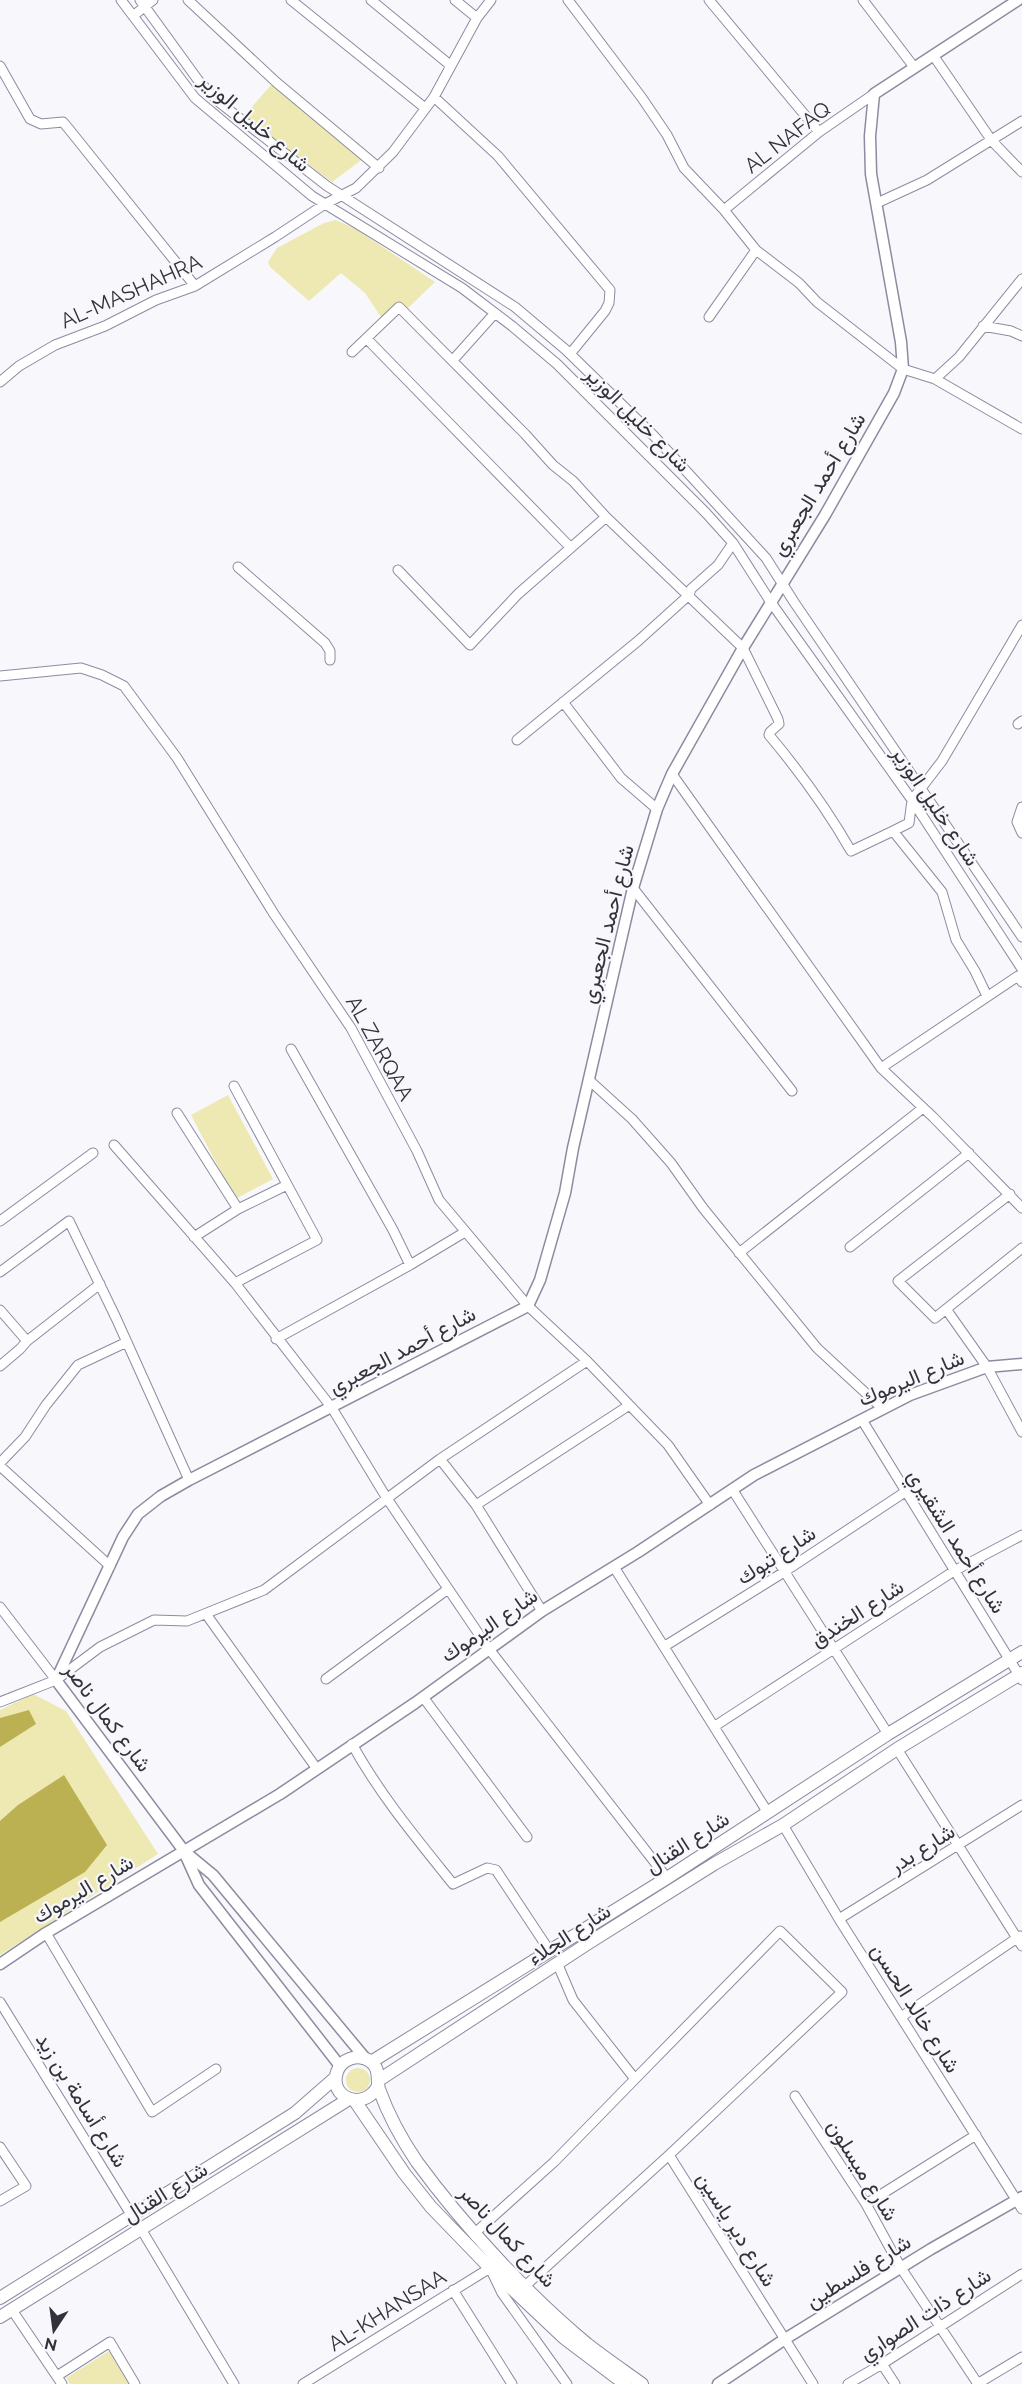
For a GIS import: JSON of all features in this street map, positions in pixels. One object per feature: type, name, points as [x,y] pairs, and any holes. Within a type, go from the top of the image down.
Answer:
[{"type":"main road","name":"شارع القنال","points":[[368,2060],[667,1878],[888,1734],[1022,1652]]},
{"type":"main road","points":[[783,1825],[897,1749],[1021,1676]]},
{"type":"main road","name":"شارع الجلاء","points":[[379,2083],[455,2029],[714,1864],[783,1825]]},
{"type":"main road","points":[[351,2058],[368,2060],[376,2067],[379,2083],[370,2097],[352,2100],[339,2090],[337,2072],[351,2058]]},
{"type":"main road","name":"شارع القنال","points":[[0,2298],[295,2113],[337,2072]]},
{"type":"main road","name":"شارع كمال ناصر","points":[[379,2083],[393,2121],[417,2161],[476,2232],[525,2286],[587,2344],[642,2384]]},
{"type":"main road","name":"شارع القنال","points":[[0,2317],[352,2100]]},
{"type":"main road","name":"شارع كمال ناصر","points":[[352,2100],[417,2190],[490,2268],[564,2338],[625,2384]]},
{"type":"street","name":"شارع خليل الوزير","points":[[120,0],[195,98],[312,196],[462,288],[557,364],[733,543],[770,601],[912,800],[1022,969]]},
{"type":"street","points":[[134,16],[142,4],[153,0]]},
{"type":"street","points":[[188,0],[276,82],[379,168]]},
{"type":"street","points":[[291,0],[424,108]]},
{"type":"street","points":[[371,0],[450,65]]},
{"type":"street","points":[[456,0],[477,18]]},
{"type":"street","name":"AL-MASHAHRA","points":[[0,382],[19,366],[55,345],[105,326],[156,300],[195,286],[325,204],[344,196],[379,168],[399,144],[434,97],[477,18],[490,0]]},
{"type":"street","points":[[568,0],[642,98],[667,135],[684,168],[724,210],[756,250],[799,283],[817,302],[903,369],[935,379],[1022,429]]},
{"type":"street","points":[[709,0],[819,132]]},
{"type":"street","points":[[863,0],[914,67]]},
{"type":"street","points":[[874,94],[1015,1]]},
{"type":"street","name":"شارع خليل الوزير","points":[[142,4],[198,80],[220,103],[327,186],[515,306],[570,354],[654,436],[766,558],[1022,937]]},
{"type":"street","points":[[933,55],[992,141],[1022,172]]},
{"type":"street","points":[[0,66],[30,118],[41,124],[63,122],[69,128],[195,286]]},
{"type":"street","name":"AL NAFAQ","points":[[724,210],[819,132],[874,94]]},
{"type":"street","name":"شارع أحمد الجعبري","points":[[56,1680],[123,1537],[138,1514],[161,1496],[189,1480],[528,1306],[540,1280],[565,1193],[633,888],[657,809],[672,774],[770,601],[825,515],[894,393],[903,369],[901,342],[871,174],[870,136],[874,94]]},
{"type":"street","points":[[434,97],[498,156],[610,290],[609,303],[605,311],[570,354]]},
{"type":"street","points":[[877,203],[927,180],[1022,121]]},
{"type":"street","points":[[710,317],[756,250]]},
{"type":"street","points":[[935,379],[959,357],[1022,279]]},
{"type":"street","points":[[352,352],[399,307],[553,465],[573,481],[606,517],[743,648],[778,719],[779,724],[769,735],[798,769],[826,808],[851,851],[909,823],[912,800],[942,761],[1022,625]]},
{"type":"street","points":[[453,360],[495,313]]},
{"type":"street","points":[[984,326],[1011,331],[1022,336]]},
{"type":"street","points":[[367,339],[570,547]]},
{"type":"street","points":[[398,570],[470,645],[518,594],[606,517]]},
{"type":"street","points":[[517,740],[638,641],[689,595],[691,590],[717,565],[733,543]]},
{"type":"street","points":[[238,567],[325,643],[330,651],[330,660]]},
{"type":"street","name":"AL ZARQAA","points":[[0,676],[81,668],[124,686],[177,758],[274,914],[351,1028],[417,1151],[439,1200],[528,1306],[586,1361],[668,1445],[710,1505]]},
{"type":"street","points":[[563,702],[621,778],[657,809]]},
{"type":"street","points":[[672,774],[881,1068],[924,1108],[1022,1208]]},
{"type":"street","points":[[1022,807],[1017,822],[1022,833]]},
{"type":"street","points":[[893,831],[942,892],[956,940],[987,996]]},
{"type":"street","points":[[633,888],[792,1091]]},
{"type":"street","points":[[881,1068],[1018,976],[1022,982]]},
{"type":"street","points":[[291,1049],[411,1265]]},
{"type":"street","points":[[589,1080],[640,1128],[670,1163],[739,1253],[817,1348],[883,1409]]},
{"type":"street","points":[[234,1086],[317,1240],[235,1283]]},
{"type":"street","points":[[739,1253],[924,1108]]},
{"type":"street","points":[[177,1113],[238,1209]]},
{"type":"street","points":[[114,1145],[235,1283],[276,1339],[332,1408],[386,1497],[489,1649],[667,1878]]},
{"type":"street","points":[[0,1221],[93,1153]]},
{"type":"street","points":[[850,1247],[969,1153]]},
{"type":"street","points":[[194,1238],[238,1209],[287,1185]]},
{"type":"street","points":[[1010,1194],[898,1281],[935,1318],[1022,1248]]},
{"type":"street","points":[[0,1272],[69,1221],[189,1480]]},
{"type":"street","points":[[276,1339],[411,1265],[465,1232]]},
{"type":"street","points":[[0,1366],[27,1341],[100,1284]]},
{"type":"street","points":[[946,1309],[987,1367],[1022,1432]]},
{"type":"street","points":[[0,1310],[27,1341]]},
{"type":"street","points":[[110,1566],[0,1465],[25,1437],[46,1405],[78,1365],[127,1342]]},
{"type":"street","points":[[0,1702],[56,1680],[100,1647],[154,1620],[187,1622],[264,1590],[386,1497],[586,1361]]},
{"type":"street","name":"شارع اليرموك","points":[[0,1964],[46,1933],[280,1794],[423,1697],[542,1611],[614,1567],[754,1475],[910,1395],[987,1367],[1022,1364]]},
{"type":"street","points":[[476,1505],[628,1406]]},
{"type":"street","name":"شارع أحمد الشقيري","points":[[862,1420],[1021,1676]]},
{"type":"street","points":[[440,1459],[476,1505],[542,1611]]},
{"type":"street","points":[[732,1490],[888,1734]]},
{"type":"street","name":"شارع تبوك","points":[[665,1646],[784,1572],[905,1492]]},
{"type":"street","name":"شارع الخندق","points":[[715,1726],[954,1571],[1022,1535]]},
{"type":"street","points":[[614,1567],[768,1813]]},
{"type":"street","points":[[326,1678],[448,1589]]},
{"type":"street","name":"شارع كمال ناصر","points":[[0,1607],[184,1851],[199,1885],[337,2072]]},
{"type":"street","points":[[206,1614],[317,1769]]},
{"type":"street","points":[[423,1697],[527,1838]]},
{"type":"street","points":[[352,1744],[365,1769],[453,1884],[487,1868],[496,1870],[549,1950]]},
{"type":"street","points":[[897,1749],[1020,1940],[901,2017]]},
{"type":"street","name":"شارع بدر","points":[[839,1919],[958,1847],[1022,1805]]},
{"type":"street","name":"شارع خالد الحسن","points":[[783,1825],[839,1919],[1020,2202]]},
{"type":"street","name":"شارع كمال ناصر","points":[[184,1851],[213,1875],[368,2060]]},
{"type":"street","points":[[476,2232],[554,2162],[780,1931],[842,1992],[669,2155],[525,2286]]},
{"type":"street","points":[[46,1933],[152,2112],[216,2069]]},
{"type":"street","points":[[558,1965],[573,2000],[635,2079]]},
{"type":"street","name":"شارع أسامة بن زيد","points":[[0,2002],[132,2216]]},
{"type":"street","name":"شارع ميسلون","points":[[795,2096],[866,2204],[902,2268],[978,2384]]},
{"type":"street","points":[[866,2204],[976,2135]]},
{"type":"street","points":[[0,2146],[26,2186],[0,2201]]},
{"type":"street","name":"شارع دير ياسين","points":[[669,2155],[813,2384]]},
{"type":"street","name":"شارع فلسطين","points":[[718,2384],[784,2339],[931,2249],[1020,2202]]},
{"type":"street","points":[[141,2229],[234,2384]]},
{"type":"street","points":[[490,2268],[502,2293],[567,2384]]},
{"type":"street","name":"AL-KHANSAA","points":[[303,2384],[490,2268]]},
{"type":"street","name":"شارع ذات الصواري","points":[[848,2384],[1022,2274]]},
{"type":"street","points":[[453,2290],[512,2384]]},
{"type":"street","points":[[12,2310],[60,2380],[110,2342],[135,2384]]},
{"type":"street","points":[[978,2384],[1022,2357]]},
{"type":"street","points":[[882,2364],[895,2384]]},
{"type":"shaded area","points":[[271,85],[364,158],[332,182],[243,117]]},
{"type":"shaded area","points":[[336,220],[356,229],[435,282],[408,308],[399,303],[383,320],[365,293],[341,273],[309,301],[270,267],[268,262],[277,248],[324,223]]},
{"type":"shaded area","points":[[228,1095],[273,1179],[235,1199],[191,1115]]},
{"type":"shaded area","points":[[33,1694],[66,1711],[158,1854],[0,1955],[0,1710]]},
{"type":"shaded area","points":[[29,1710],[36,1724],[0,1747],[0,1718]]},
{"type":"shaded area","points":[[64,1775],[107,1845],[85,1872],[0,1922],[0,1821],[18,1805]]},
{"type":"shaded area","points":[[358,2068],[363,2069],[369,2075],[369,2085],[363,2091],[358,2092],[353,2091],[347,2085],[346,2080],[347,2075],[353,2069]]},
{"type":"shaded area","points":[[109,2351],[129,2384],[70,2384],[66,2378]]}]
